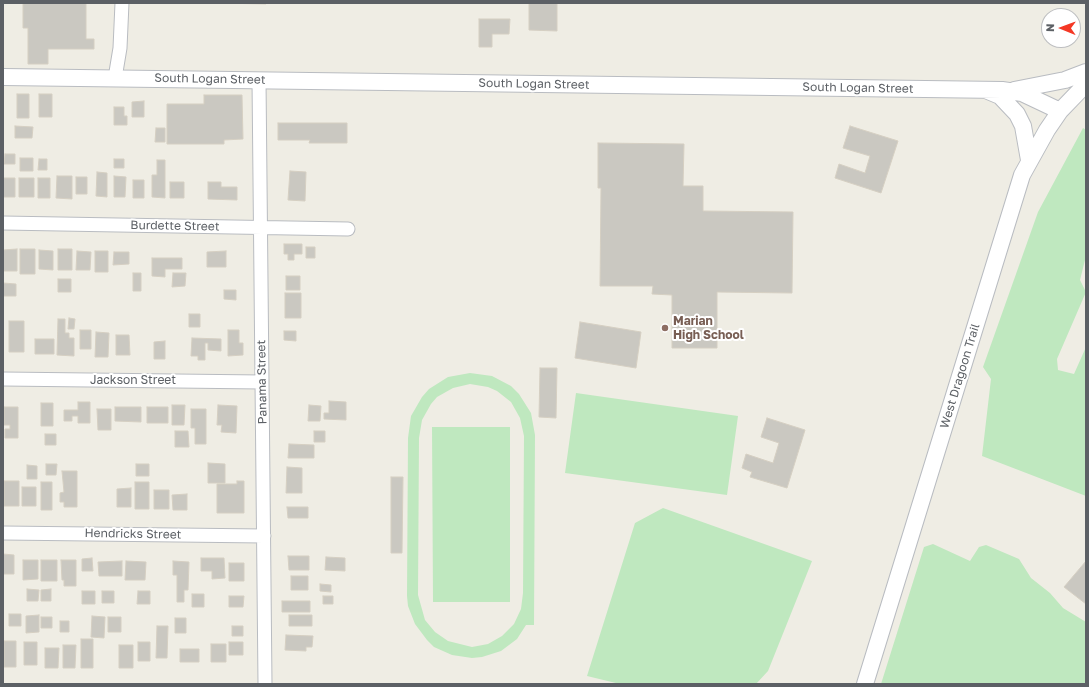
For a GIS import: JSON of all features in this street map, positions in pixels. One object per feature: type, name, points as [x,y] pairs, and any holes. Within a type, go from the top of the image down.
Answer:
[{"type":"street","points":[[115,78],[120,48],[122,3]]},
{"type":"street","points":[[1012,91],[1065,80],[1086,72]]},
{"type":"street","name":"South Logan Street","points":[[3,77],[984,90],[1012,91],[1041,101],[1060,111]]},
{"type":"street","name":"Panama Street","points":[[259,80],[265,684]]},
{"type":"street","name":"West Dragoon Trail","points":[[865,684],[1022,175],[1029,160],[1060,111],[1086,84]]},
{"type":"street","points":[[984,90],[1000,96],[1017,114],[1023,126],[1029,160]]},
{"type":"street","name":"Burdette Street","points":[[3,223],[348,228]]},
{"type":"street","name":"Jackson Street","points":[[3,379],[262,382]]},
{"type":"street","name":"Hendricks Street","points":[[3,532],[264,536]]},
{"type":"green space","points":[[1083,128],[1086,130],[1086,256],[1080,280],[1086,292],[1057,359],[1058,370],[1074,374],[1086,347],[1086,496],[982,456],[991,379],[983,367],[1038,212]]},
{"type":"green space","points":[[470,373],[492,376],[511,386],[519,394],[531,413],[535,435],[534,625],[526,625],[517,639],[501,651],[482,657],[472,658],[452,655],[434,647],[415,624],[408,606],[408,438],[411,416],[422,397],[429,389],[448,377]],"holes":[[[470,384],[488,387],[497,391],[511,402],[520,418],[524,436],[523,593],[521,609],[514,624],[502,636],[488,644],[472,647],[448,641],[435,632],[425,620],[418,595],[419,438],[422,420],[431,404],[437,397],[453,388]]]},
{"type":"green space","points":[[576,393],[738,416],[727,495],[565,473]]},
{"type":"green space","points":[[432,427],[510,427],[510,602],[433,602]]},
{"type":"green space","points":[[663,508],[812,561],[768,671],[756,684],[620,684],[587,676],[635,523]]},
{"type":"green space","points":[[933,544],[970,561],[979,547],[986,545],[1019,559],[1031,578],[1050,593],[1063,608],[1086,622],[1086,684],[881,684],[924,547]]},
{"type":"building","points":[[23,3],[86,3],[86,39],[94,39],[94,49],[48,49],[48,64],[28,64],[28,28],[23,28]]},
{"type":"building","points":[[218,3],[266,3],[266,4]]},
{"type":"building","points":[[529,3],[557,3],[557,31],[529,30]]},
{"type":"building","points":[[479,19],[510,19],[509,34],[492,34],[492,47],[479,47]]},
{"type":"building","points":[[17,94],[29,94],[29,118],[17,118]]},
{"type":"building","points":[[39,94],[52,94],[52,117],[39,117]]},
{"type":"building","points":[[204,95],[242,95],[243,139],[224,140],[224,144],[167,144],[167,104],[204,104]]},
{"type":"building","points":[[144,101],[144,117],[132,117],[132,102]]},
{"type":"building","points":[[114,107],[124,107],[124,116],[127,116],[127,125],[114,125]]},
{"type":"building","points":[[278,123],[347,123],[347,143],[309,143],[310,140],[278,140]]},
{"type":"building","points":[[15,126],[33,127],[32,138],[15,138]]},
{"type":"building","points":[[850,126],[898,141],[881,193],[835,178],[839,164],[865,173],[870,156],[843,148]]},
{"type":"building","points":[[156,128],[165,128],[165,142],[155,142]]},
{"type":"building","points":[[598,143],[684,144],[683,186],[703,186],[703,211],[793,212],[792,293],[717,292],[717,348],[672,348],[672,295],[652,294],[653,286],[600,286],[601,188],[598,188]]},
{"type":"building","points":[[5,154],[15,154],[15,164],[4,164]]},
{"type":"building","points":[[20,158],[33,158],[33,171],[20,171]]},
{"type":"building","points":[[39,159],[47,159],[47,170],[38,170]]},
{"type":"building","points":[[114,159],[124,159],[124,168],[114,168]]},
{"type":"building","points":[[157,160],[165,160],[165,198],[152,197],[152,175],[157,175]]},
{"type":"building","points":[[290,171],[306,172],[305,201],[288,200]]},
{"type":"building","points":[[97,172],[107,173],[107,197],[96,196]]},
{"type":"building","points":[[57,176],[72,176],[72,199],[56,198]]},
{"type":"building","points":[[114,176],[126,177],[125,197],[114,197]]},
{"type":"building","points":[[76,177],[87,177],[87,194],[76,194]]},
{"type":"building","points":[[3,178],[15,178],[15,197],[3,197]]},
{"type":"building","points":[[19,178],[34,178],[34,197],[19,197]]},
{"type":"building","points":[[38,178],[50,178],[50,198],[38,198]]},
{"type":"building","points":[[133,180],[144,180],[144,198],[133,198]]},
{"type":"building","points":[[170,182],[184,182],[184,198],[170,198]]},
{"type":"building","points":[[208,182],[221,182],[221,187],[237,187],[237,200],[208,199]]},
{"type":"building","points":[[284,244],[302,244],[302,254],[294,254],[294,260],[288,260],[288,254],[284,254]]},
{"type":"building","points":[[306,247],[315,247],[315,258],[306,258]]},
{"type":"building","points":[[17,249],[17,271],[3,271],[3,250]]},
{"type":"building","points":[[20,249],[35,249],[35,274],[20,274]]},
{"type":"building","points":[[58,249],[72,249],[72,270],[58,270]]},
{"type":"building","points":[[39,250],[53,251],[53,270],[39,269]]},
{"type":"building","points":[[77,251],[91,252],[90,270],[76,270]]},
{"type":"building","points":[[95,251],[108,251],[108,272],[95,272]]},
{"type":"building","points":[[226,251],[226,267],[207,267],[207,252]]},
{"type":"building","points":[[114,252],[129,252],[129,264],[113,265]]},
{"type":"building","points":[[152,258],[182,258],[182,269],[165,269],[165,277],[152,276]]},
{"type":"building","points":[[133,273],[141,273],[141,291],[133,291]]},
{"type":"building","points":[[173,273],[186,273],[185,286],[172,287]]},
{"type":"building","points":[[286,276],[300,276],[300,290],[286,290]]},
{"type":"building","points":[[58,279],[71,279],[71,292],[58,292]]},
{"type":"building","points":[[3,283],[16,284],[16,296],[3,296]]},
{"type":"building","points":[[224,290],[236,290],[236,300],[224,299]]},
{"type":"building","points":[[285,293],[301,293],[301,318],[285,318]]},
{"type":"building","points":[[189,314],[200,314],[200,327],[189,327]]},
{"type":"building","points":[[69,318],[75,319],[74,329],[68,329]]},
{"type":"building","points":[[58,319],[65,319],[65,333],[69,333],[69,338],[74,338],[74,356],[57,355]]},
{"type":"building","points":[[9,321],[24,321],[24,352],[9,352]]},
{"type":"building","points":[[580,322],[641,332],[636,368],[575,358]]},
{"type":"building","points":[[80,330],[91,330],[91,349],[80,349]]},
{"type":"building","points":[[228,330],[239,330],[239,343],[243,343],[243,355],[228,356]]},
{"type":"building","points":[[284,331],[296,331],[296,341],[284,340]]},
{"type":"building","points":[[96,332],[109,333],[108,357],[95,357]]},
{"type":"building","points":[[116,335],[129,335],[130,355],[116,355]]},
{"type":"building","points":[[192,338],[221,339],[221,351],[208,350],[208,343],[205,343],[205,360],[198,360],[198,356],[191,356]]},
{"type":"building","points":[[35,339],[54,339],[54,354],[35,354]]},
{"type":"building","points":[[165,341],[165,359],[154,359],[154,342]]},
{"type":"building","points":[[540,368],[557,368],[556,418],[539,417]]},
{"type":"building","points":[[329,401],[346,402],[346,420],[324,419],[324,413],[329,413]]},
{"type":"building","points":[[78,402],[90,402],[90,423],[78,423],[78,416],[72,416],[72,421],[64,421],[64,410],[78,410]]},
{"type":"building","points":[[41,403],[53,403],[53,426],[41,426]]},
{"type":"building","points":[[172,405],[185,405],[184,425],[172,425]]},
{"type":"building","points":[[218,405],[237,406],[236,433],[221,432],[222,425],[217,425]]},
{"type":"building","points":[[309,405],[321,406],[320,421],[308,421]]},
{"type":"building","points":[[4,407],[18,407],[18,438],[5,438],[5,429],[10,429],[10,425],[4,425]]},
{"type":"building","points":[[115,407],[141,407],[141,422],[115,421]]},
{"type":"building","points":[[147,407],[168,407],[168,423],[147,423]]},
{"type":"building","points":[[97,409],[111,409],[111,430],[98,430]]},
{"type":"building","points":[[191,409],[206,409],[206,444],[195,444],[195,428],[191,428]]},
{"type":"building","points":[[767,418],[805,430],[787,488],[750,477],[752,472],[742,468],[746,454],[773,463],[779,443],[761,437]]},
{"type":"building","points":[[175,431],[188,431],[189,447],[175,447]]},
{"type":"building","points":[[314,431],[325,431],[325,442],[314,442]]},
{"type":"building","points":[[45,434],[56,434],[56,445],[45,445]]},
{"type":"building","points":[[289,444],[314,445],[314,458],[288,458]]},
{"type":"building","points":[[208,463],[225,464],[225,483],[208,483]]},
{"type":"building","points":[[46,464],[57,464],[56,475],[46,475]]},
{"type":"building","points":[[136,464],[149,464],[149,476],[136,476]]},
{"type":"building","points":[[27,465],[37,466],[37,479],[27,479]]},
{"type":"building","points":[[287,467],[302,468],[302,493],[286,493]]},
{"type":"building","points":[[62,471],[77,471],[77,507],[64,507],[64,502],[60,502],[60,493],[64,492]]},
{"type":"building","points":[[391,477],[403,477],[402,553],[391,553]]},
{"type":"building","points":[[4,481],[19,481],[19,506],[4,506]]},
{"type":"building","points":[[237,481],[244,481],[244,513],[217,513],[217,484],[237,484]]},
{"type":"building","points":[[41,482],[52,482],[52,510],[41,510]]},
{"type":"building","points":[[135,482],[149,482],[149,509],[135,509]]},
{"type":"building","points":[[22,487],[36,487],[36,506],[22,506]]},
{"type":"building","points":[[131,488],[131,507],[117,507],[117,489]]},
{"type":"building","points":[[154,490],[169,490],[169,509],[154,509]]},
{"type":"building","points":[[187,494],[187,510],[173,510],[172,495]]},
{"type":"building","points":[[287,507],[308,507],[308,518],[288,518]]},
{"type":"building","points":[[3,554],[14,555],[14,574],[3,574]]},
{"type":"building","points":[[288,556],[309,556],[309,570],[289,570]]},
{"type":"building","points":[[326,557],[345,558],[345,571],[325,570]]},
{"type":"building","points":[[92,558],[93,571],[82,571],[82,559]]},
{"type":"building","points":[[201,558],[224,558],[225,578],[212,579],[212,571],[201,571]]},
{"type":"building","points":[[23,560],[38,560],[38,579],[23,580]]},
{"type":"building","points":[[41,560],[57,560],[57,581],[41,581]]},
{"type":"building","points":[[61,560],[76,560],[76,586],[64,586],[64,580],[62,580]]},
{"type":"building","points":[[122,561],[122,576],[99,576],[98,562]]},
{"type":"building","points":[[126,561],[146,562],[145,580],[125,580]]},
{"type":"building","points":[[173,561],[189,562],[188,590],[184,590],[184,602],[177,602],[177,575],[173,575]]},
{"type":"building","points":[[1086,561],[1086,604],[1064,587]]},
{"type":"building","points":[[229,563],[244,563],[244,581],[229,581]]},
{"type":"building","points":[[291,576],[308,576],[308,590],[291,590]]},
{"type":"building","points":[[320,584],[331,585],[331,592],[320,591]]},
{"type":"building","points":[[27,589],[39,590],[38,601],[27,601]]},
{"type":"building","points":[[51,589],[51,601],[41,601],[41,590]]},
{"type":"building","points":[[82,591],[95,591],[95,604],[82,604]]},
{"type":"building","points":[[102,591],[114,591],[114,603],[102,603]]},
{"type":"building","points":[[138,591],[150,591],[150,604],[137,604]]},
{"type":"building","points":[[192,594],[204,594],[204,607],[192,607]]},
{"type":"building","points":[[229,596],[244,596],[243,607],[229,607]]},
{"type":"building","points":[[323,596],[333,596],[333,604],[323,604]]},
{"type":"building","points":[[282,601],[310,601],[310,612],[282,612]]},
{"type":"building","points":[[9,614],[21,614],[21,626],[9,626]]},
{"type":"building","points":[[39,615],[39,632],[26,633],[26,616]]},
{"type":"building","points":[[289,615],[312,615],[312,626],[289,626]]},
{"type":"building","points":[[92,616],[105,617],[104,638],[91,637]]},
{"type":"building","points":[[41,617],[52,617],[52,628],[41,628]]},
{"type":"building","points":[[108,617],[121,617],[121,632],[108,632]]},
{"type":"building","points":[[175,618],[186,618],[186,633],[175,633]]},
{"type":"building","points":[[60,621],[69,621],[69,632],[60,632]]},
{"type":"building","points":[[157,626],[168,626],[167,658],[156,658]]},
{"type":"building","points":[[232,626],[243,626],[243,636],[232,636]]},
{"type":"building","points":[[286,635],[313,636],[312,647],[306,647],[306,651],[285,650]]},
{"type":"building","points":[[81,639],[93,639],[93,668],[81,668]]},
{"type":"building","points":[[4,641],[16,641],[16,667],[4,667]]},
{"type":"building","points":[[24,642],[37,642],[37,665],[24,665]]},
{"type":"building","points":[[138,642],[150,642],[150,661],[138,661]]},
{"type":"building","points":[[229,642],[243,642],[243,655],[229,655]]},
{"type":"building","points":[[211,644],[226,644],[226,662],[211,662]]},
{"type":"building","points":[[63,645],[76,645],[75,668],[63,668]]},
{"type":"building","points":[[119,645],[133,645],[133,668],[119,668]]},
{"type":"building","points":[[45,648],[59,648],[58,668],[45,668]]},
{"type":"building","points":[[180,649],[199,649],[199,662],[180,662]]},
{"type":"place","name":"Marian High School","points":[[665,328]]}]
